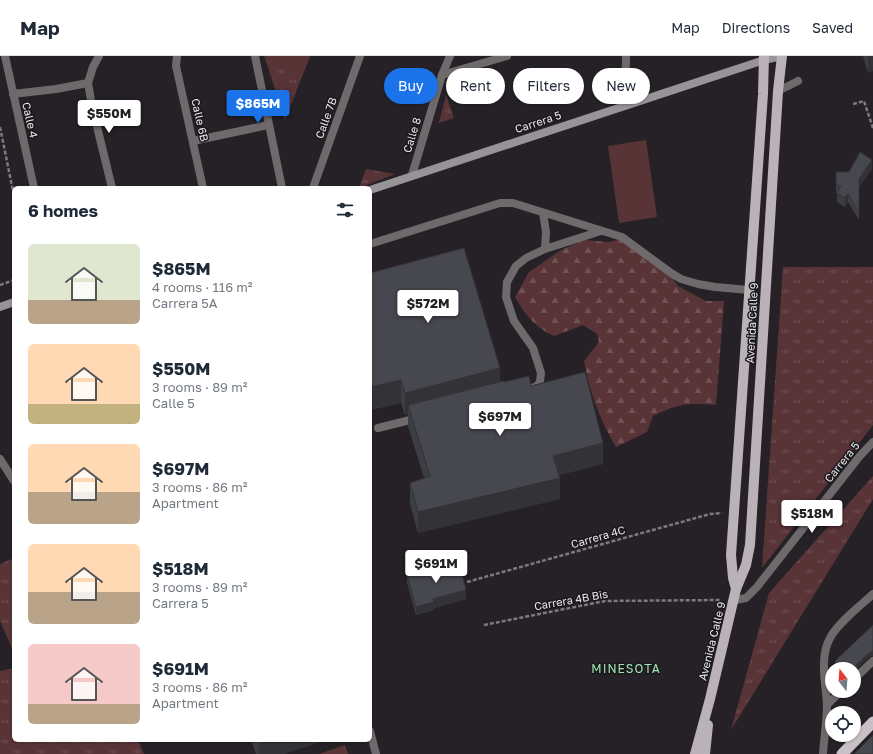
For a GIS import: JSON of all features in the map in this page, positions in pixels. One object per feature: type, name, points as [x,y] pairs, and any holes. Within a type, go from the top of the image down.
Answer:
[{"type":"highway","points":[[842,754],[873,722]]},
{"type":"main road","name":"Carrera 5","points":[[372,189],[764,58],[782,56]]},
{"type":"main road","name":"Avenida Calle 9","points":[[695,754],[710,699],[736,589],[746,565],[750,545],[778,91],[782,56]]},
{"type":"main road","name":"Avenida Calle 9","points":[[736,589],[733,578],[731,555],[763,94],[764,58]]},
{"type":"main road","points":[[0,306],[12,303]]},
{"type":"main road","name":"Avenida Calle 9","points":[[705,754],[710,699]]},
{"type":"street","name":"Calle 4","points":[[5,56],[34,186]]},
{"type":"street","points":[[99,56],[93,67],[88,83],[92,106],[112,186]]},
{"type":"street","name":"Calle 6B","points":[[177,56],[176,66],[203,186]]},
{"type":"street","points":[[255,56],[282,186]]},
{"type":"street","name":"Calle 7B","points":[[314,186],[360,56]]},
{"type":"street","name":"Calle 8","points":[[412,175],[442,75],[450,56]]},
{"type":"street","points":[[442,75],[507,56]]},
{"type":"street","points":[[625,105],[626,56]]},
{"type":"street","points":[[778,91],[798,81]]},
{"type":"street","points":[[13,94],[56,89],[88,83]]},
{"type":"street","points":[[193,141],[268,125]]},
{"type":"street","points":[[372,243],[500,203],[513,203],[622,237],[681,279],[710,286],[749,290]]},
{"type":"street","points":[[542,213],[546,232],[544,248]]},
{"type":"street","points":[[523,391],[537,386],[540,382],[541,373],[533,348],[514,322],[506,298],[507,282],[516,266],[526,258],[544,248],[602,231]]},
{"type":"street","points":[[378,428],[424,416]]},
{"type":"street","name":"Carrera 5","points":[[734,600],[746,598],[757,587],[859,457],[873,442]]},
{"type":"street","points":[[0,459],[12,478]]},
{"type":"street","points":[[823,754],[826,705],[824,680],[825,658],[829,639],[835,630],[873,594]]},
{"type":"street","points":[[861,673],[873,662]]},
{"type":"street","points":[[826,705],[834,698]]},
{"type":"street","points":[[372,739],[376,754]]},
{"type":"path","points":[[853,104],[864,101],[873,128]]},
{"type":"path","points":[[0,127],[12,186]]},
{"type":"path","points":[[0,285],[12,281]]},
{"type":"path","name":"Carrera 4C","points":[[467,582],[710,514],[734,512]]},
{"type":"path","name":"Carrera 4B Bis","points":[[484,625],[605,600],[734,600]]},
{"type":"green space","points":[[264,56],[310,56],[285,120],[266,61]]},
{"type":"green space","points":[[268,56],[310,56],[302,76],[266,61]]},
{"type":"green space","points":[[446,95],[446,104],[449,104],[454,118],[439,123]]},
{"type":"green space","points":[[646,140],[657,217],[619,223],[608,146]]},
{"type":"green space","points":[[366,169],[395,174],[364,186],[360,186]]},
{"type":"green space","points":[[622,239],[670,275],[678,286],[706,301],[724,301],[716,405],[690,404],[677,406],[662,412],[653,416],[647,432],[616,447],[605,427],[596,405],[584,361],[599,342],[597,334],[583,325],[554,336],[540,328],[531,320],[515,297],[529,272],[561,250],[584,240],[608,242]]},
{"type":"green space","points":[[783,267],[873,267],[873,425],[762,568]]},
{"type":"green space","points":[[873,476],[873,499],[731,730],[769,593]]},
{"type":"green space","points":[[12,559],[12,648],[0,621],[0,564]]},
{"type":"green space","points":[[12,668],[12,742],[139,742],[144,754],[0,754],[0,671]]},
{"type":"green space","points":[[345,745],[348,754],[319,754]]},
{"type":"building","points":[[860,152],[872,160],[859,179],[859,212],[848,194],[845,198],[837,193],[841,186],[836,185],[836,172],[849,172]]},
{"type":"building","points":[[464,248],[500,368],[405,393],[401,380],[372,387],[372,272]]},
{"type":"building","points":[[585,372],[603,443],[553,456],[560,478],[418,512],[410,483],[430,476],[408,405],[529,376],[531,386]]},
{"type":"building","points":[[459,562],[466,590],[433,599],[434,602],[416,607],[407,575],[424,569],[425,572]]},
{"type":"building","points":[[873,625],[873,651],[859,662],[835,661]]},
{"type":"building","points":[[873,735],[873,754],[854,754]]},
{"type":"district","name":"MINESOTA","points":[[626,669]]}]
